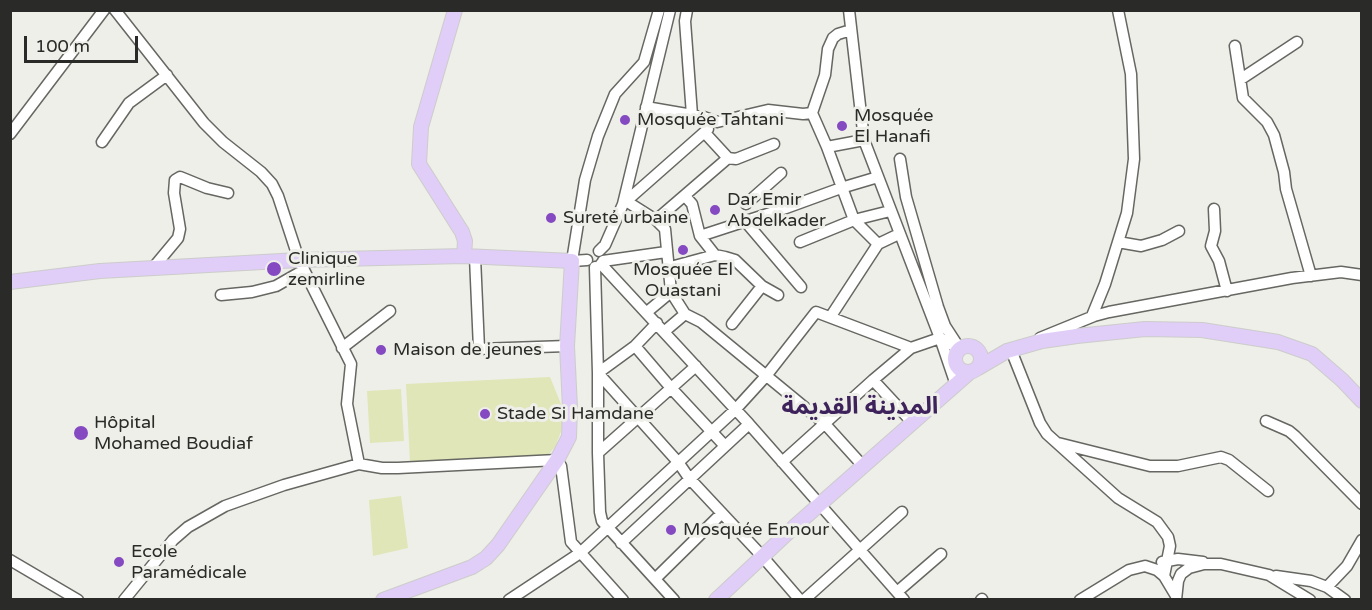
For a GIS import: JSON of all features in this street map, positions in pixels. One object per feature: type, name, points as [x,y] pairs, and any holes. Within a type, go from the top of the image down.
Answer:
[{"type":"main road","points":[[455,10],[421,127],[419,151],[420,164],[462,232],[469,257]]},
{"type":"main road","points":[[10,282],[100,271],[153,268],[301,265],[469,257],[572,261],[567,346],[569,437],[557,460],[498,545],[486,558],[464,570],[383,600]]},
{"type":"main road","points":[[716,600],[912,422],[974,370],[994,357],[1011,350],[1042,341],[1077,336],[1145,329],[1202,330],[1278,342],[1312,354],[1362,401]]},
{"type":"main road","points":[[974,370],[962,371],[956,365],[955,356],[966,348],[1011,350]]},
{"type":"main road","points":[[966,348],[981,356],[974,370]]},
{"type":"street","points":[[10,134],[104,10]]},
{"type":"street","points":[[115,10],[204,123],[272,184],[301,265],[351,364],[347,404],[359,464]]},
{"type":"street","points":[[659,10],[644,62],[615,94],[598,136],[585,180],[572,261],[597,261],[666,252]]},
{"type":"street","points":[[670,10],[624,203],[597,261],[598,453],[602,521],[674,600]]},
{"type":"street","points":[[687,10],[685,21],[692,115]]},
{"type":"street","points":[[849,10],[864,140],[956,385]]},
{"type":"street","points":[[1092,316],[1118,242],[1131,187],[1134,125],[1131,74],[1118,10]]},
{"type":"street","points":[[851,30],[833,38],[828,49],[825,75],[812,113],[854,220],[878,244]]},
{"type":"street","points":[[1241,80],[1297,42]]},
{"type":"street","points":[[1235,46],[1243,98],[1271,127],[1311,276]]},
{"type":"street","points":[[102,142],[129,103],[167,75]]},
{"type":"street","points":[[646,108],[692,115],[717,122]]},
{"type":"street","points":[[624,203],[717,122],[768,110],[812,113]]},
{"type":"street","points":[[705,132],[728,158],[736,159],[774,144]]},
{"type":"street","points":[[827,147],[864,140]]},
{"type":"street","points":[[656,220],[728,158]]},
{"type":"street","points":[[900,159],[906,197],[938,308],[945,326],[966,348]]},
{"type":"street","points":[[746,204],[781,172]]},
{"type":"street","points":[[153,268],[178,238],[180,229],[174,193],[175,180],[180,177],[228,193]]},
{"type":"street","points":[[700,236],[878,177]]},
{"type":"street","points":[[685,196],[692,204],[700,236],[715,255]]},
{"type":"street","points":[[624,203],[656,220],[665,229],[671,292],[685,314],[701,322],[825,424],[862,466]]},
{"type":"street","points":[[1214,209],[1215,231],[1211,246],[1219,261],[1227,291]]},
{"type":"street","points":[[800,242],[854,220],[890,211]]},
{"type":"street","points":[[745,221],[801,287]]},
{"type":"street","points":[[1118,242],[1141,246],[1162,240],[1179,231]]},
{"type":"street","points":[[831,316],[878,244],[899,234]]},
{"type":"street","points":[[667,268],[715,255],[735,260],[762,286],[778,295]]},
{"type":"street","points":[[469,257],[479,350],[567,346]]},
{"type":"street","points":[[597,261],[661,327],[901,596],[941,554]]},
{"type":"street","points":[[221,295],[252,292],[276,286],[301,265]]},
{"type":"street","points":[[1164,576],[1170,546],[1168,537],[1157,522],[1118,498],[1047,434],[1040,423],[1011,350],[1092,316],[1311,276],[1341,272],[1362,275]]},
{"type":"street","points":[[732,324],[762,286]]},
{"type":"street","points":[[647,312],[671,292]]},
{"type":"street","points":[[342,348],[390,311]]},
{"type":"street","points":[[509,600],[580,553],[735,410],[766,376],[816,312],[911,348]]},
{"type":"street","points":[[598,373],[661,327],[685,314]]},
{"type":"street","points":[[782,462],[911,348],[940,338],[966,348]]},
{"type":"street","points":[[635,345],[725,446]]},
{"type":"street","points":[[598,453],[696,366]]},
{"type":"street","points":[[598,373],[678,462],[689,478],[802,600],[902,512]]},
{"type":"street","points":[[873,380],[912,422]]},
{"type":"street","points":[[1266,421],[1295,436],[1362,504]]},
{"type":"street","points":[[621,543],[749,424]]},
{"type":"street","points":[[1059,443],[1150,466],[1178,466],[1221,457],[1268,491]]},
{"type":"street","points":[[124,600],[173,540],[205,516],[225,506],[284,485],[359,464],[398,468],[557,460],[561,466],[572,542],[623,600]]},
{"type":"street","points":[[655,579],[722,513]]},
{"type":"street","points":[[1327,587],[1347,566],[1362,540]]},
{"type":"street","points":[[1080,600],[1117,577],[1139,567],[1179,559],[1221,564],[1269,575],[1311,581],[1327,587],[1345,600]]},
{"type":"street","points":[[10,560],[78,600]]},
{"type":"street","points":[[1176,598],[1181,574],[1189,568],[1204,564],[1221,564]]},
{"type":"street","points":[[1139,567],[1151,567],[1164,576],[1176,598]]},
{"type":"street","points":[[1269,575],[1310,600]]},
{"type":"green space","name":"Stade Si Hamdane","points":[[550,377],[561,404],[564,424],[555,447],[547,456],[410,462],[406,384]]},
{"type":"green space","points":[[401,389],[404,441],[370,443],[367,391]]},
{"type":"green space","points":[[401,496],[408,548],[373,556],[369,500]]},
{"type":"place","name":"Mosquée Tahtani","points":[[625,120]]},
{"type":"place","name":"Mosquée El Hanafi","points":[[842,126]]},
{"type":"place","name":"Dar Emir Abdelkader","points":[[715,210]]},
{"type":"place","name":"Sureté urbaine","points":[[551,218]]},
{"type":"place","name":"Mosquée El Ouastani","points":[[683,250]]},
{"type":"place","name":"Clinique zemirline","points":[[274,269]]},
{"type":"place","name":"Maison de jeunes","points":[[381,350]]},
{"type":"place","name":"Stade Si Hamdane","points":[[485,414]]},
{"type":"place","name":"Hôpital Mohamed Boudiaf","points":[[81,433]]},
{"type":"place","name":"Mosquée Ennour","points":[[671,530]]},
{"type":"place","name":"Ecole Paramédicale","points":[[119,562]]},
{"type":"district","name":"المدينة القديمة","points":[[860,408]]}]
